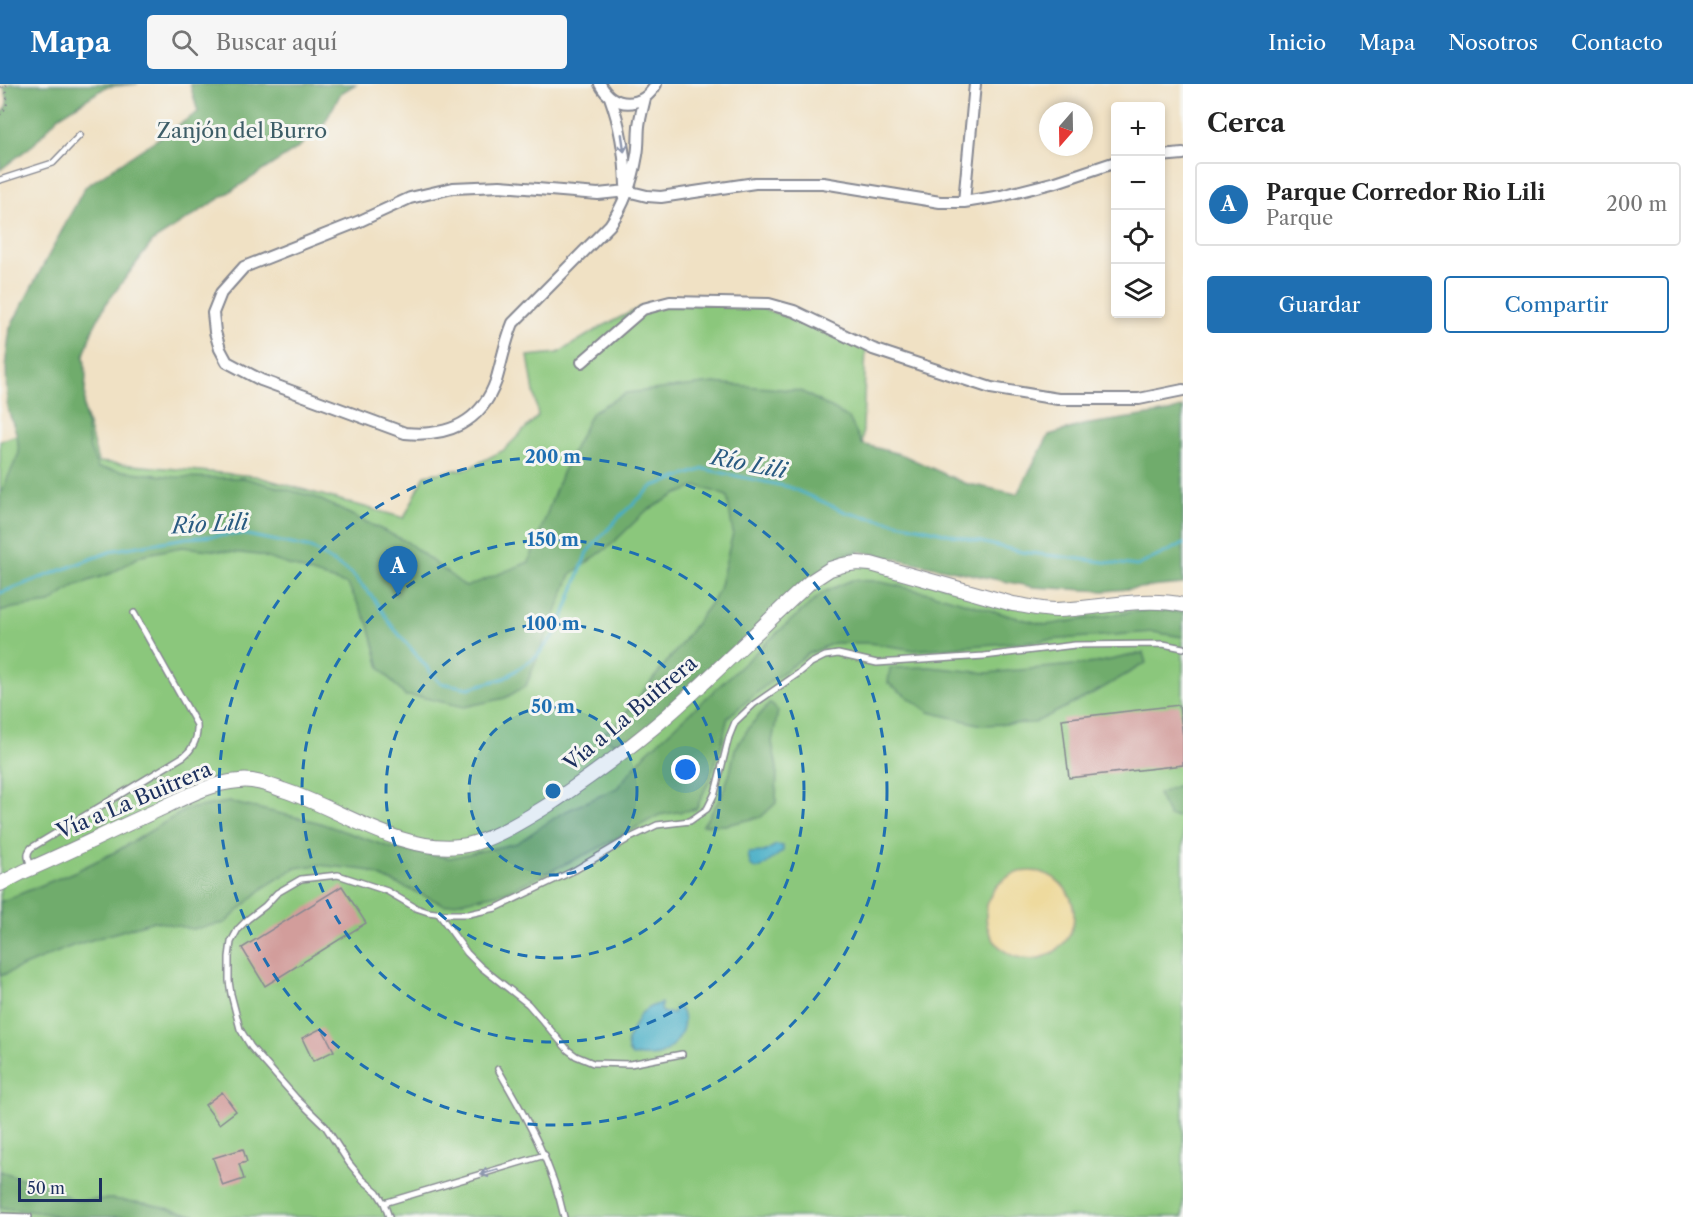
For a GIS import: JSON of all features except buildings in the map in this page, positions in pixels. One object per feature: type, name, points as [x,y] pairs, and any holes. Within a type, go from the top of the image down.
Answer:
[{"type":"street","points":[[600,84],[610,97],[618,119],[623,140],[627,191]]},
{"type":"street","points":[[610,97],[627,103],[639,101],[653,91],[656,84]]},
{"type":"street","points":[[964,202],[975,84]]},
{"type":"street","points":[[645,98],[639,125],[637,153],[627,191],[619,212],[610,225],[513,323],[495,383],[474,417],[451,429],[422,435],[405,433],[261,380],[227,362],[215,332],[213,313],[221,293],[244,267],[360,221],[410,198],[453,188],[500,186],[598,194],[627,191],[647,196],[661,196],[755,183],[823,183],[940,201],[964,202],[1001,196],[1056,182],[1111,164]]},
{"type":"street","points":[[1165,156],[1183,154]]},
{"type":"street","points":[[582,362],[643,309],[670,302],[769,304],[794,311],[873,349],[991,388],[1058,399],[1139,399],[1183,390]]},
{"type":"street","name":"Vía a La Buitrera","points":[[0,884],[194,793],[240,780],[256,781],[303,797],[388,835],[442,847],[478,842],[529,817],[582,783],[667,716],[810,582],[830,569],[843,565],[858,563],[885,567],[1034,608],[1055,610],[1143,602],[1170,602],[1183,605]]},
{"type":"lane","points":[[0,180],[53,163],[80,135]]},
{"type":"lane","points":[[32,868],[27,858],[27,852],[31,848],[184,756],[196,740],[197,725],[134,613]]},
{"type":"lane","points":[[389,1217],[384,1203],[349,1163],[325,1126],[296,1098],[251,1047],[240,1029],[229,981],[231,942],[238,929],[277,893],[301,879],[339,875],[387,891],[416,908],[438,913],[469,914],[496,908],[575,870],[657,825],[690,821],[707,810],[715,793],[735,722],[754,704],[810,663],[825,656],[838,654],[877,663],[984,656],[1075,645],[1163,644],[1183,648]]},
{"type":"lane","points":[[438,913],[467,953],[528,1004],[568,1050],[576,1056],[593,1063],[630,1064],[682,1054]]},
{"type":"lane","points":[[498,1070],[545,1155],[564,1217]]},
{"type":"lane","points":[[384,1203],[545,1155]]},
{"type":"lane","points":[[0,1216],[29,1217]]},
{"type":"path","points":[[0,115],[7,107],[8,98],[1,87],[11,84]]},
{"type":"green space","name":"Zanjón del Burro","points":[[11,84],[138,84],[106,87],[58,117],[34,144],[0,170],[0,115],[7,102],[3,87]]},
{"type":"green space","points":[[190,84],[356,84],[341,93],[324,124],[298,148],[153,241],[106,304],[92,331],[84,355],[86,376],[84,409],[90,449],[98,468],[174,477],[244,478],[315,497],[407,542],[466,587],[529,562],[562,473],[592,412],[626,393],[714,383],[801,391],[849,418],[862,444],[903,455],[964,483],[1017,494],[1049,435],[1083,425],[1169,412],[1183,407],[1183,584],[1105,591],[1033,587],[858,551],[843,554],[830,569],[632,744],[613,743],[600,735],[617,724],[678,648],[718,593],[733,533],[727,496],[698,486],[675,495],[646,511],[610,546],[571,574],[526,686],[505,698],[464,707],[421,697],[405,696],[380,668],[369,625],[348,585],[259,555],[182,547],[142,555],[112,573],[74,586],[50,603],[0,612],[0,495],[19,453],[17,435],[7,407],[6,359],[10,328],[85,187],[198,112]]},
{"type":"green space","points":[[649,303],[750,304],[866,345],[858,563],[1013,604],[1183,605],[1183,1217],[0,1217],[0,441],[84,409],[98,462],[255,476],[404,518],[425,475],[469,468],[504,450],[538,416],[528,356],[558,353],[601,327]]},
{"type":"green space","points":[[852,580],[876,581],[946,597],[1046,625],[1158,609],[1183,613],[1183,637],[1153,632],[915,650],[870,643],[834,643],[808,654],[728,717],[709,781],[696,809],[659,815],[595,850],[506,892],[445,905],[366,870],[318,865],[295,868],[263,888],[225,923],[192,929],[154,921],[72,946],[0,976],[0,902],[74,872],[117,851],[187,809],[229,802],[317,822],[392,848],[450,858],[517,843],[562,813],[617,788],[646,753],[788,623],[824,592]]},
{"type":"green space","points":[[1143,653],[1146,663],[1094,693],[1034,723],[982,725],[929,712],[888,683],[890,668],[930,667],[987,673],[1096,663]]},
{"type":"green space","points":[[770,703],[778,711],[772,742],[777,768],[776,803],[761,817],[726,825],[703,825],[720,799],[730,773],[735,749],[750,726]]},
{"type":"green space","points":[[1183,783],[1183,817],[1169,816],[1158,794]]},
{"type":"green space","points":[[0,1171],[48,1187],[74,1200],[112,1199],[150,1204],[201,1217],[59,1217],[0,1207]]},
{"type":"sand","points":[[1030,871],[1055,878],[1067,890],[1074,915],[1067,940],[1055,952],[1030,959],[1005,952],[993,940],[986,915],[993,890],[1005,878]]},
{"type":"water","points":[[776,845],[783,846],[783,851],[761,868],[754,868],[750,864],[748,853],[764,852]]},
{"type":"water","points":[[661,1003],[661,1010],[664,1013],[673,1013],[676,1006],[679,1007],[684,1020],[681,1034],[673,1046],[661,1054],[632,1056],[628,1051],[627,1041],[640,1014]]},
{"type":"waterway","name":"Río Lili","points":[[0,593],[115,550],[186,538],[242,534],[311,548],[352,574],[440,683],[469,688],[505,678],[537,656],[559,629],[587,552],[621,515],[653,486],[704,469],[789,487],[848,513],[1022,552],[1137,566],[1183,544]]},
{"type":"place","name":"Parque Corredor Rio Lili","points":[[398,596]]}]
